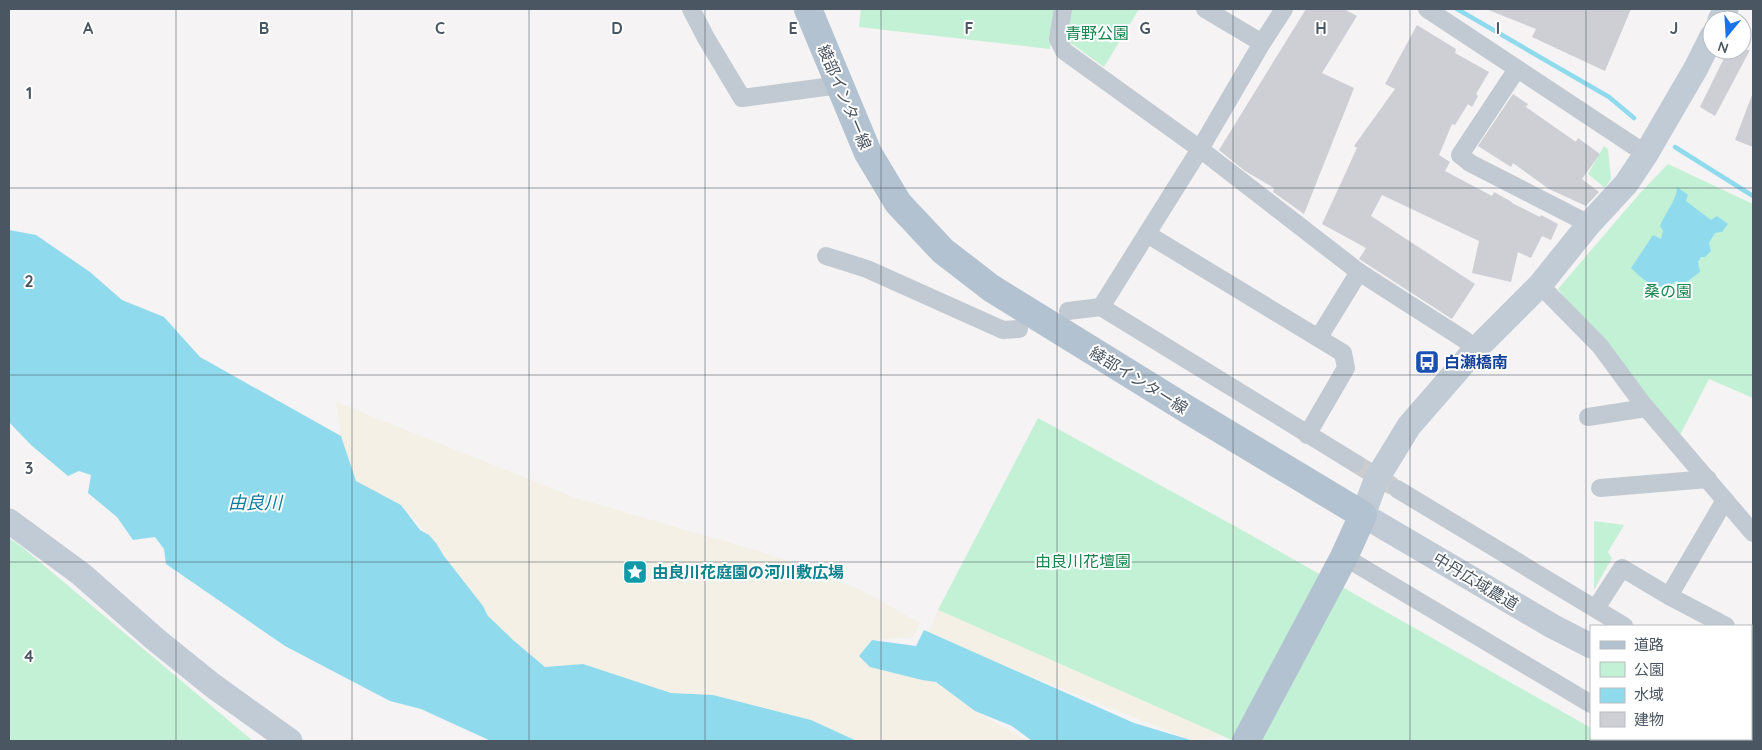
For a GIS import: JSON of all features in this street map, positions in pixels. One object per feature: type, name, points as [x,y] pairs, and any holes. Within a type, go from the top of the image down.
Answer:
[{"type":"main road","name":"綾部インター線","points":[[808,9],[868,153],[898,203],[943,251],[991,288],[1362,515]]},
{"type":"main road","points":[[1246,741],[1345,565],[1362,515]]},
{"type":"street","points":[[691,9],[742,98],[840,85]]},
{"type":"street","points":[[1063,9],[1058,39],[1064,51],[1200,149],[1359,272],[1465,340],[1475,350]]},
{"type":"street","points":[[1205,9],[1262,43]]},
{"type":"street","points":[[1101,307],[1200,149],[1284,9]]},
{"type":"street","points":[[1427,9],[1646,154]]},
{"type":"street","points":[[1362,515],[1376,480],[1409,426],[1475,350],[1540,285],[1589,224],[1626,184],[1646,154],[1702,56]]},
{"type":"street","points":[[1517,68],[1460,155],[1470,163],[1589,224]]},
{"type":"street","points":[[1147,234],[1343,353],[1346,368],[1307,435]]},
{"type":"street","points":[[826,256],[867,270],[1003,330],[1019,329]]},
{"type":"street","points":[[1319,337],[1359,272]]},
{"type":"street","points":[[1540,285],[1600,346],[1646,408],[1753,533]]},
{"type":"street","points":[[1068,311],[1101,307],[1355,464]]},
{"type":"street","points":[[1588,417],[1646,408]]},
{"type":"street","points":[[1600,488],[1708,479]]},
{"type":"street","points":[[1397,489],[1622,625]]},
{"type":"street","points":[[1670,596],[1725,500]]},
{"type":"street","name":"中丹広域農道","points":[[1362,515],[1552,626],[1590,645]]},
{"type":"street","points":[[9,522],[80,574],[212,685],[290,741]]},
{"type":"street","points":[[1345,565],[1590,703]]},
{"type":"street","points":[[1596,608],[1622,568],[1724,625]]},
{"type":"green space","points":[[861,9],[1055,9],[1050,49],[859,27]]},
{"type":"green space","name":"青野公園","points":[[1071,9],[1139,9],[1104,67],[1068,41]]},
{"type":"green space","points":[[1604,146],[1608,149],[1611,179],[1605,188],[1588,174]]},
{"type":"green space","name":"桑の園","points":[[1668,164],[1753,204],[1753,398],[1709,379],[1678,439],[1558,289],[1641,192]]},
{"type":"green space","name":"由良川花壇園","points":[[1038,418],[1249,534],[1590,727],[1590,740],[1615,741],[1234,741],[938,610]]},
{"type":"green space","points":[[1594,521],[1624,525],[1608,552],[1612,558],[1594,590]]},
{"type":"green space","points":[[9,538],[22,547],[253,741],[9,741]]},
{"type":"sand","name":"由良川花庭園の河川敷広場","points":[[336,402],[576,498],[768,554],[859,589],[920,623],[913,637],[872,640],[909,676],[936,682],[975,711],[1029,741],[857,741],[811,720],[713,695],[671,693],[583,664],[545,667],[502,632],[429,535],[401,505],[356,481],[341,436]]},
{"type":"sand","points":[[938,610],[1223,736],[1193,741],[993,661],[929,632]]},
{"type":"water","points":[[1677,187],[1688,195],[1686,201],[1711,220],[1717,216],[1728,224],[1722,232],[1715,233],[1709,243],[1711,251],[1705,257],[1701,257],[1698,262],[1700,272],[1684,284],[1676,281],[1664,287],[1658,287],[1646,281],[1631,268],[1653,235],[1661,239],[1663,231],[1660,226],[1673,201]]},
{"type":"water","name":"由良川","points":[[9,230],[36,235],[90,272],[122,300],[164,317],[200,357],[341,436],[356,481],[401,505],[420,530],[429,535],[436,543],[483,606],[488,616],[545,667],[583,664],[671,693],[713,695],[811,720],[857,741],[491,741],[421,709],[390,701],[285,646],[166,564],[164,549],[155,537],[133,540],[117,517],[88,493],[91,475],[79,471],[68,476],[31,445],[9,422]]},
{"type":"water","points":[[924,630],[1134,723],[1194,741],[1032,741],[1012,726],[975,711],[936,682],[870,667],[859,656],[872,640],[916,646]]},
{"type":"building","points":[[1306,9],[1344,9],[1357,16],[1322,73],[1354,88],[1304,214],[1273,192],[1274,188],[1245,171],[1219,150]]},
{"type":"building","points":[[1486,9],[1631,9],[1605,71],[1532,37],[1536,29]]},
{"type":"building","points":[[1417,25],[1456,49],[1455,53],[1489,72],[1476,94],[1478,96],[1472,107],[1468,104],[1455,125],[1452,124],[1439,155],[1450,162],[1445,171],[1492,196],[1494,192],[1540,217],[1541,215],[1558,224],[1551,240],[1542,236],[1531,258],[1518,252],[1511,282],[1472,273],[1479,241],[1382,195],[1371,216],[1475,284],[1452,319],[1359,259],[1366,248],[1322,224],[1357,148],[1354,146],[1395,89],[1385,84]]},
{"type":"building","points":[[1723,60],[1745,60],[1715,116],[1700,107]]},
{"type":"building","points":[[1513,94],[1528,104],[1526,107],[1576,142],[1578,138],[1600,154],[1582,179],[1599,192],[1586,206],[1549,189],[1513,163],[1511,167],[1478,146]]},
{"type":"building","points":[[1753,96],[1753,147],[1735,140]]},
{"type":"waterway","points":[[1457,9],[1609,97],[1634,118]]},
{"type":"waterway","points":[[1675,147],[1753,196]]},
{"type":"tunnel","points":[[1355,463],[1397,489]]},
{"type":"place","name":"白瀬橋南","points":[[1427,362]]},
{"type":"place","name":"由良川花庭園の河川敷広場","points":[[635,572]]}]
